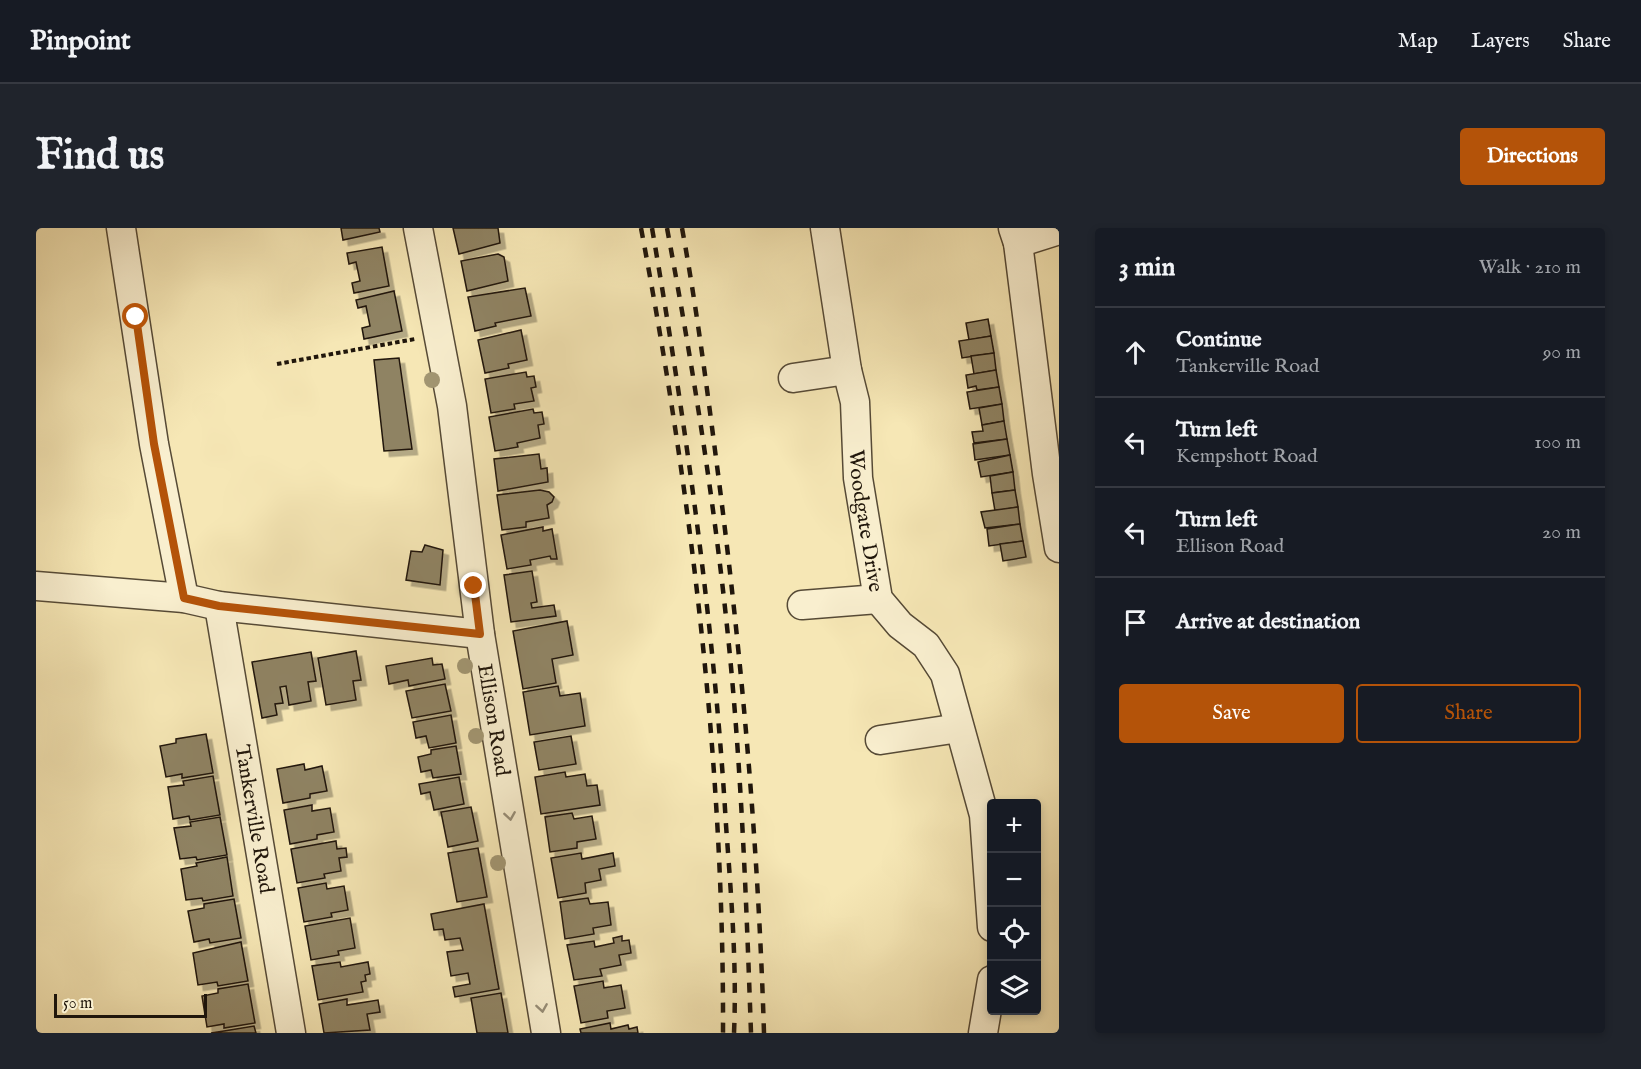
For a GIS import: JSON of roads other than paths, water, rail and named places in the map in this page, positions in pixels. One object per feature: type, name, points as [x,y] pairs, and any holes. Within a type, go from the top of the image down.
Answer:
[{"type":"street","points":[[121,228],[154,444],[184,598]]},
{"type":"street","name":"Ellison Road","points":[[418,228],[452,406],[480,634],[546,1033]]},
{"type":"street","name":"Woodgate Drive","points":[[825,228],[847,370],[855,402],[858,478],[878,599],[900,625],[926,645],[945,674],[984,815],[991,907]]},
{"type":"street","points":[[1059,230],[1016,236],[1053,474],[1059,548]]},
{"type":"street","points":[[793,378],[847,370]]},
{"type":"street","points":[[36,586],[184,598],[219,606],[480,634]]},
{"type":"street","points":[[802,605],[878,599]]},
{"type":"street","name":"Tankerville Road","points":[[219,606],[291,1033]]},
{"type":"street","points":[[880,741],[959,728]]},
{"type":"street","points":[[983,1033],[987,1009]]},
{"type":"railway","points":[[641,228],[675,428],[701,629],[718,831],[723,1033]]},
{"type":"railway","points":[[652,228],[687,451],[714,675],[733,929],[734,1033]]},
{"type":"railway","points":[[667,228],[700,422],[726,617],[739,773],[751,1033]]},
{"type":"railway","points":[[682,228],[712,429],[741,673],[753,817],[764,1033]]}]
